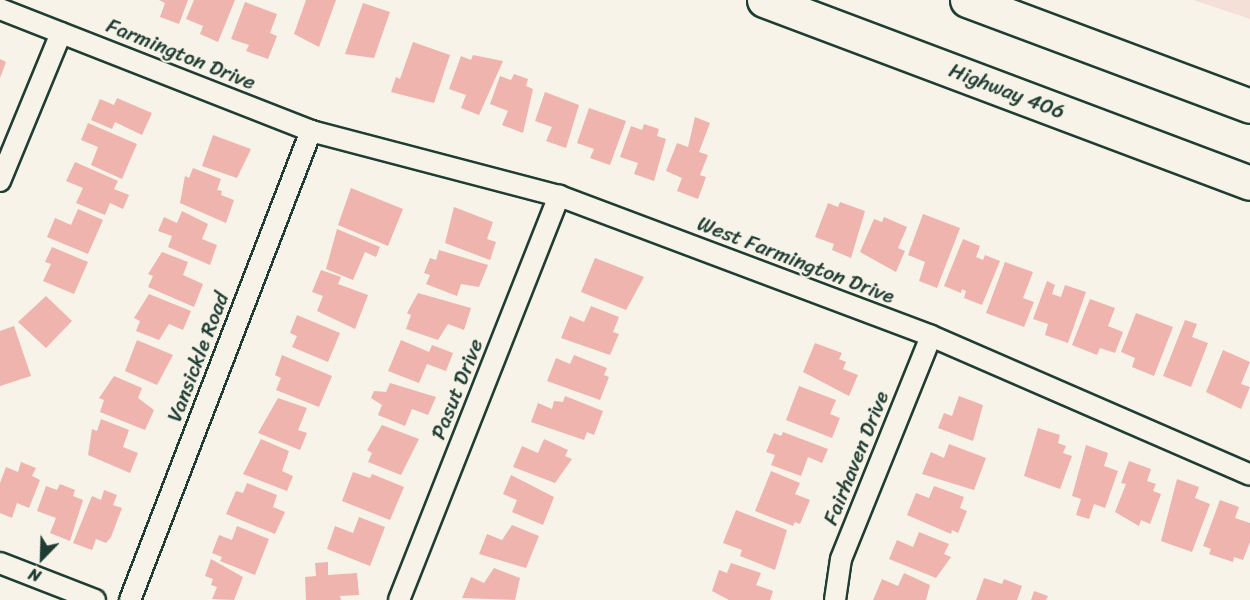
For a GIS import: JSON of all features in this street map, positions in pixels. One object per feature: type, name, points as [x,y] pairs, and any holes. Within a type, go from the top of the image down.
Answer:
[{"type":"highway","name":"Highway 406","points":[[764,0],[1250,183]]},
{"type":"highway","points":[[967,0],[1250,106]]},
{"type":"street","name":"Farmington Drive","points":[[0,9],[311,131]]},
{"type":"street","points":[[0,181],[61,33]]},
{"type":"street","name":"West Farmington Drive","points":[[311,131],[559,196],[931,336],[1250,475]]},
{"type":"street","name":"Vansickle Road","points":[[130,600],[311,131]]},
{"type":"street","name":"Pasut Drive","points":[[399,600],[559,196]]},
{"type":"street","name":"Fairhaven Drive","points":[[835,600],[841,559],[931,336]]},
{"type":"street","points":[[0,563],[95,600]]},
{"type":"shaded area","points":[[1193,0],[1250,0],[1250,19]]},
{"type":"building","points":[[159,0],[188,0],[179,24],[160,17],[165,3]]},
{"type":"building","points":[[194,0],[235,0],[218,42],[200,34],[203,26],[186,19]]},
{"type":"building","points":[[306,0],[336,0],[319,47],[294,34]]},
{"type":"building","points":[[245,2],[277,14],[270,33],[277,36],[268,59],[246,51],[249,45],[231,39]]},
{"type":"building","points":[[363,3],[390,12],[374,58],[345,54]]},
{"type":"building","points":[[413,42],[450,55],[434,103],[391,92],[396,77],[400,79]]},
{"type":"building","points":[[473,55],[503,61],[479,115],[461,108],[466,95],[449,89],[461,56],[471,60]]},
{"type":"building","points":[[0,59],[6,62],[0,78]]},
{"type":"building","points":[[514,74],[528,79],[526,86],[533,89],[523,133],[502,125],[508,111],[490,104],[500,76],[511,80]]},
{"type":"building","points":[[545,92],[579,105],[566,148],[546,141],[552,127],[535,121]]},
{"type":"building","points":[[117,98],[152,113],[142,135],[115,122],[112,129],[91,120],[100,99],[114,105]]},
{"type":"building","points":[[589,108],[626,121],[610,165],[590,158],[594,149],[577,143]]},
{"type":"building","points":[[695,117],[710,123],[699,152],[708,155],[700,175],[706,177],[698,199],[677,191],[682,178],[666,171],[677,143],[688,147]]},
{"type":"building","points":[[88,123],[137,144],[122,179],[91,165],[98,147],[81,140]]},
{"type":"building","points":[[644,124],[659,129],[657,136],[666,139],[654,181],[634,174],[638,163],[620,157],[631,126],[642,130]]},
{"type":"building","points":[[213,135],[251,149],[237,178],[202,166]]},
{"type":"building","points":[[75,162],[118,181],[114,189],[129,195],[123,209],[110,203],[105,215],[76,203],[83,188],[66,181]]},
{"type":"building","points":[[193,168],[221,179],[217,190],[222,191],[221,195],[234,200],[226,223],[180,203],[185,176],[189,178]]},
{"type":"building","points":[[351,188],[403,209],[388,246],[338,225]]},
{"type":"building","points":[[840,202],[865,211],[851,258],[832,250],[834,244],[815,237],[828,203],[838,207]]},
{"type":"building","points":[[454,207],[493,222],[487,239],[496,242],[490,260],[445,243]]},
{"type":"building","points":[[78,209],[103,220],[88,254],[47,237],[55,218],[71,225]]},
{"type":"building","points":[[182,211],[208,224],[202,239],[217,245],[210,265],[168,247],[172,236],[158,231],[164,217],[177,223]]},
{"type":"building","points":[[923,214],[960,228],[937,288],[919,281],[925,262],[908,255]]},
{"type":"building","points":[[884,217],[907,227],[898,248],[905,251],[896,272],[860,252],[874,219],[882,222]]},
{"type":"building","points":[[337,229],[380,247],[376,257],[365,252],[353,280],[326,269]]},
{"type":"building","points":[[963,239],[980,246],[976,257],[983,260],[985,255],[1000,261],[982,305],[964,298],[966,291],[962,289],[961,293],[944,286]]},
{"type":"building","points":[[52,247],[88,262],[74,294],[43,281],[51,264],[45,262]]},
{"type":"building","points":[[439,250],[488,265],[479,287],[461,284],[457,296],[426,284],[430,275],[424,273],[430,258],[436,260]]},
{"type":"building","points":[[162,252],[188,262],[183,275],[203,284],[194,307],[148,287],[153,276],[148,274]]},
{"type":"building","points":[[595,258],[644,277],[626,310],[581,292]]},
{"type":"building","points":[[1005,262],[1033,272],[1023,298],[1034,302],[1024,327],[986,313]]},
{"type":"building","points":[[321,270],[341,277],[338,284],[368,295],[355,329],[317,311],[323,296],[312,292]]},
{"type":"building","points":[[1047,281],[1055,285],[1052,294],[1061,297],[1065,285],[1086,292],[1068,343],[1045,335],[1048,324],[1033,319]]},
{"type":"building","points":[[418,293],[471,308],[464,330],[448,324],[438,340],[406,329],[411,315],[407,313]]},
{"type":"building","points":[[149,294],[191,311],[183,330],[169,324],[159,340],[136,331],[140,321],[134,318]]},
{"type":"building","points":[[46,296],[72,321],[46,348],[18,322]]},
{"type":"building","points":[[1090,299],[1115,308],[1108,326],[1123,332],[1115,353],[1100,348],[1097,355],[1072,345]]},
{"type":"building","points":[[591,306],[619,317],[613,332],[619,334],[610,355],[561,338],[570,316],[584,322]]},
{"type":"building","points":[[1136,313],[1173,327],[1154,376],[1132,367],[1135,358],[1121,352]]},
{"type":"building","points":[[297,315],[340,333],[328,362],[292,347],[297,336],[290,333]]},
{"type":"building","points":[[1185,320],[1197,324],[1192,337],[1208,343],[1191,387],[1163,376]]},
{"type":"building","points":[[14,326],[31,376],[0,386],[0,331]]},
{"type":"building","points":[[137,340],[173,355],[157,385],[125,371]]},
{"type":"building","points":[[401,340],[429,352],[432,345],[453,353],[446,371],[427,364],[419,383],[388,371]]},
{"type":"building","points":[[815,343],[842,353],[839,359],[846,362],[843,369],[858,375],[849,396],[803,372]]},
{"type":"building","points":[[1223,350],[1250,362],[1241,384],[1250,387],[1241,409],[1206,392]]},
{"type":"building","points":[[282,355],[332,376],[319,407],[276,390],[281,378],[275,375]]},
{"type":"building","points":[[574,355],[607,368],[604,375],[609,377],[600,400],[547,381],[556,358],[570,364]]},
{"type":"building","points":[[114,376],[142,388],[138,398],[154,410],[145,430],[100,412],[104,400],[99,398]]},
{"type":"building","points":[[390,383],[436,397],[428,415],[412,409],[405,426],[378,415],[382,405],[371,398],[374,391],[386,392]]},
{"type":"building","points":[[799,386],[836,400],[830,414],[840,418],[832,438],[786,420]]},
{"type":"building","points":[[565,396],[603,411],[594,435],[587,432],[584,440],[531,422],[538,403],[552,409],[554,401],[563,402]]},
{"type":"building","points":[[959,396],[983,405],[973,441],[938,428],[944,413],[952,416]]},
{"type":"building","points":[[278,398],[307,408],[298,430],[307,433],[300,450],[258,433]]},
{"type":"building","points":[[101,419],[129,430],[123,447],[138,453],[130,473],[88,455],[92,429],[97,431]]},
{"type":"building","points":[[382,425],[419,439],[401,475],[368,462],[372,453],[367,450]]},
{"type":"building","points":[[1038,428],[1060,435],[1058,443],[1066,446],[1063,453],[1072,456],[1060,489],[1024,476]]},
{"type":"building","points":[[783,432],[828,449],[822,463],[808,457],[801,476],[771,465],[775,455],[766,452],[774,433],[781,436]]},
{"type":"building","points":[[261,439],[289,451],[282,471],[293,476],[287,491],[243,474]]},
{"type":"building","points":[[544,439],[568,450],[565,456],[572,459],[555,483],[513,467],[522,446],[538,453]]},
{"type":"building","points":[[949,444],[986,458],[974,490],[922,474],[931,452],[944,458]]},
{"type":"building","points":[[1086,445],[1108,453],[1104,466],[1118,471],[1105,508],[1094,504],[1089,519],[1076,515],[1081,499],[1072,496]]},
{"type":"building","points":[[1129,461],[1151,469],[1147,481],[1156,484],[1153,491],[1161,494],[1150,524],[1141,520],[1139,526],[1115,512],[1126,484],[1121,483]]},
{"type":"building","points":[[21,462],[36,468],[32,476],[40,480],[29,508],[17,503],[12,518],[0,513],[0,483],[6,467],[18,472]]},
{"type":"building","points":[[771,471],[800,483],[795,494],[810,500],[800,524],[795,522],[793,526],[755,511]]},
{"type":"building","points":[[353,472],[370,478],[372,474],[404,487],[390,520],[342,501]]},
{"type":"building","points":[[511,475],[554,497],[543,525],[512,512],[517,500],[503,494]]},
{"type":"building","points":[[1177,479],[1199,487],[1195,498],[1210,504],[1192,552],[1161,541]]},
{"type":"building","points":[[247,483],[277,495],[273,507],[285,512],[275,534],[226,514],[236,491],[243,493]]},
{"type":"building","points":[[60,484],[75,490],[73,496],[83,500],[70,541],[50,533],[56,518],[37,511],[46,486],[57,490]]},
{"type":"building","points":[[934,486],[964,497],[960,508],[967,511],[958,533],[952,530],[951,534],[907,515],[916,493],[929,498]]},
{"type":"building","points":[[104,490],[117,495],[113,505],[122,508],[111,537],[106,543],[96,539],[92,550],[73,543],[92,496],[101,500]]},
{"type":"building","points":[[1220,500],[1239,507],[1235,518],[1250,523],[1250,542],[1243,560],[1234,557],[1233,562],[1209,554],[1211,549],[1203,546]]},
{"type":"building","points":[[736,510],[787,530],[775,570],[740,556],[742,550],[723,543]]},
{"type":"building","points":[[359,517],[385,527],[370,566],[327,549],[335,526],[353,533]]},
{"type":"building","points":[[512,525],[539,536],[526,568],[479,554],[487,534],[502,540]]},
{"type":"building","points":[[237,526],[269,539],[255,575],[220,561],[222,557],[212,553],[219,535],[232,540]]},
{"type":"building","points":[[919,532],[949,544],[944,554],[951,557],[936,578],[889,559],[897,540],[913,547]]},
{"type":"building","points":[[211,559],[243,577],[234,600],[212,599],[217,587],[211,585],[213,579],[205,576]]},
{"type":"building","points":[[328,562],[328,575],[357,573],[359,595],[340,596],[341,600],[306,600],[305,577],[316,576],[315,563]]},
{"type":"building","points":[[731,563],[761,573],[756,585],[773,591],[770,600],[729,600],[712,591],[719,570],[727,573]]},
{"type":"building","points":[[494,568],[520,578],[515,600],[462,598],[471,577],[484,583]]},
{"type":"building","points":[[904,573],[930,585],[926,600],[873,600],[882,579],[898,586]]},
{"type":"building","points":[[984,578],[1002,584],[1004,579],[1022,586],[1017,600],[976,600]]},
{"type":"building","points":[[1034,591],[1048,596],[1046,600],[1031,600]]}]
